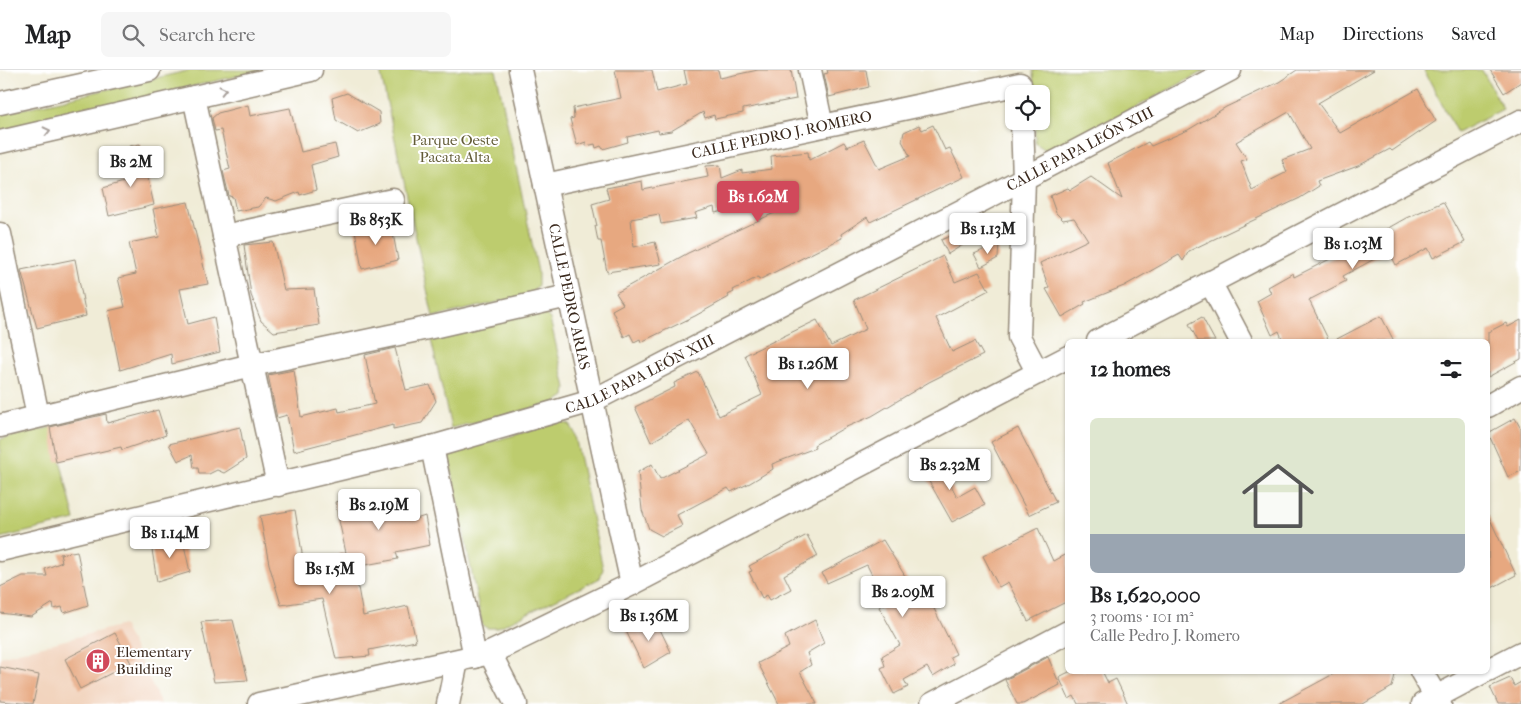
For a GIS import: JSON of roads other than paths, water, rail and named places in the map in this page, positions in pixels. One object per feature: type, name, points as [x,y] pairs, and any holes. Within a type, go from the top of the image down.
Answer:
[{"type":"street","points":[[0,103],[149,70]]},
{"type":"street","points":[[0,142],[311,70]]},
{"type":"street","name":"CALLE PEDRO ARIAS","points":[[520,70],[632,584]]},
{"type":"street","points":[[810,70],[822,126]]},
{"type":"street","name":"CALLE PAPA LEÓN XIII","points":[[0,550],[432,447],[592,401],[1024,179],[1230,70]]},
{"type":"street","name":"CALLE PEDRO J. ROMERO","points":[[545,185],[1020,83]]},
{"type":"street","points":[[194,97],[278,485]]},
{"type":"street","points":[[1102,339],[1521,121]]},
{"type":"street","points":[[1022,130],[1024,179],[1019,337],[1038,373]]},
{"type":"street","points":[[224,236],[393,200]]},
{"type":"street","points":[[0,234],[6,286],[38,416]]},
{"type":"street","points":[[1210,282],[1240,339]]},
{"type":"street","points":[[0,426],[252,365],[568,296]]},
{"type":"street","points":[[259,704],[474,657],[632,584],[1065,359]]},
{"type":"street","points":[[1490,405],[1521,387]]},
{"type":"street","points":[[432,447],[474,657],[516,704]]},
{"type":"street","points":[[932,704],[1065,634]]},
{"type":"street","points":[[1490,669],[1521,653]]},
{"type":"street","points":[[448,704],[474,657]]},
{"type":"street","points":[[1422,674],[1433,702],[1481,674]]},
{"type":"place","name":"Elementary Building","points":[[98,661]]},
{"type":"park label","name":"Parque Oeste Pacata Alta","points":[[455,148]]}]
